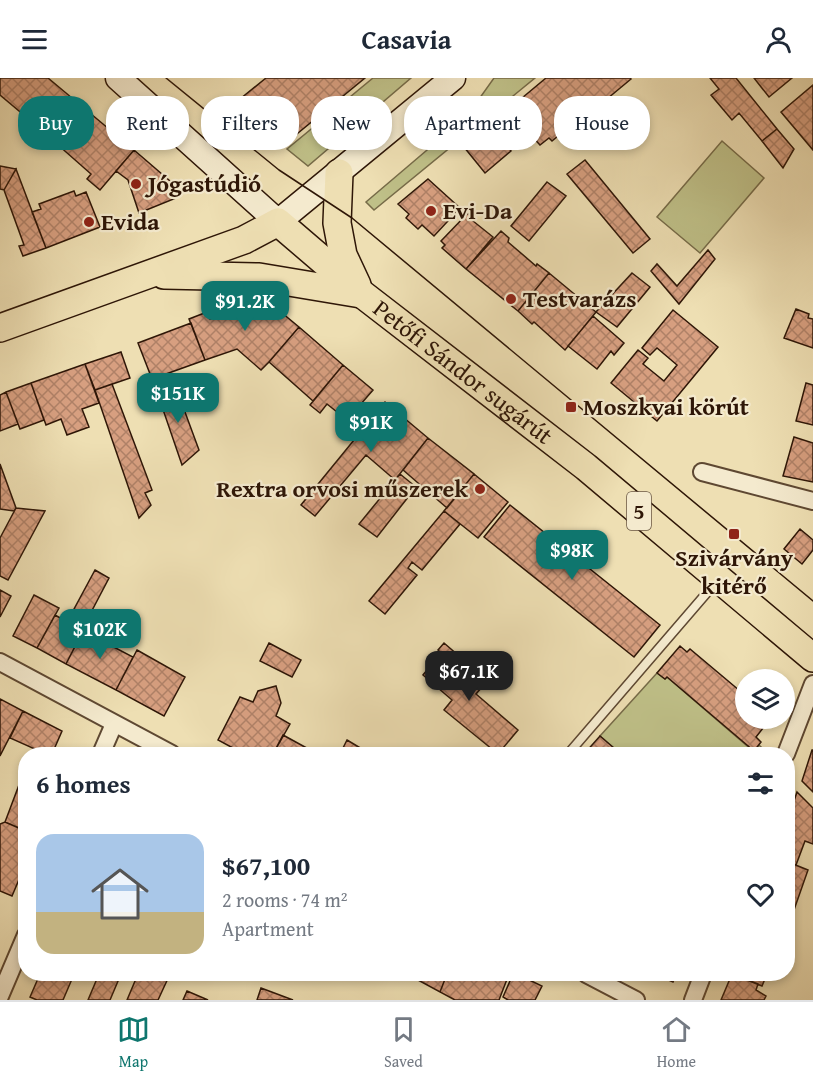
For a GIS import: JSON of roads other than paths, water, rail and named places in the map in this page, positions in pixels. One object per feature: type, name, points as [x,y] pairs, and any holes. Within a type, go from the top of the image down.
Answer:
[{"type":"main road","points":[[339,173],[337,222],[343,255],[362,294]]},
{"type":"main road","name":"5","points":[[0,328],[244,240],[278,222]]},
{"type":"main road","name":"Petőfi Sándor sugárút","points":[[278,222],[362,294],[586,467],[813,658]]},
{"type":"main road","name":"5","points":[[150,275],[259,277],[362,294]]},
{"type":"street","name":"Petőfi Sándor sugárút","points":[[118,78],[278,222]]},
{"type":"street","points":[[278,222],[453,78]]},
{"type":"street","points":[[702,472],[813,501]]},
{"type":"street","points":[[0,663],[158,747]]},
{"type":"street","points":[[789,747],[813,684]]},
{"type":"street","points":[[104,747],[114,724]]},
{"type":"street","points":[[0,996],[18,954]]},
{"type":"street","points":[[599,981],[636,1000]]},
{"type":"street","points":[[693,1000],[700,981]]},
{"type":"lane","points":[[574,747],[720,579]]},
{"type":"tram line","points":[[166,78],[279,170],[352,218],[813,601]]},
{"type":"place","name":"Jógastúdió","points":[[136,184]]},
{"type":"place","name":"Evi-Da","points":[[431,211]]},
{"type":"place","name":"Evida","points":[[89,222]]},
{"type":"place","name":"Testvarázs","points":[[511,299]]},
{"type":"place","name":"Moszkvai körút","points":[[571,407]]},
{"type":"place","name":"Rextra orvosi műszerek","points":[[480,489]]},
{"type":"place","name":"Szivárvány kitérő","points":[[734,534]]}]
